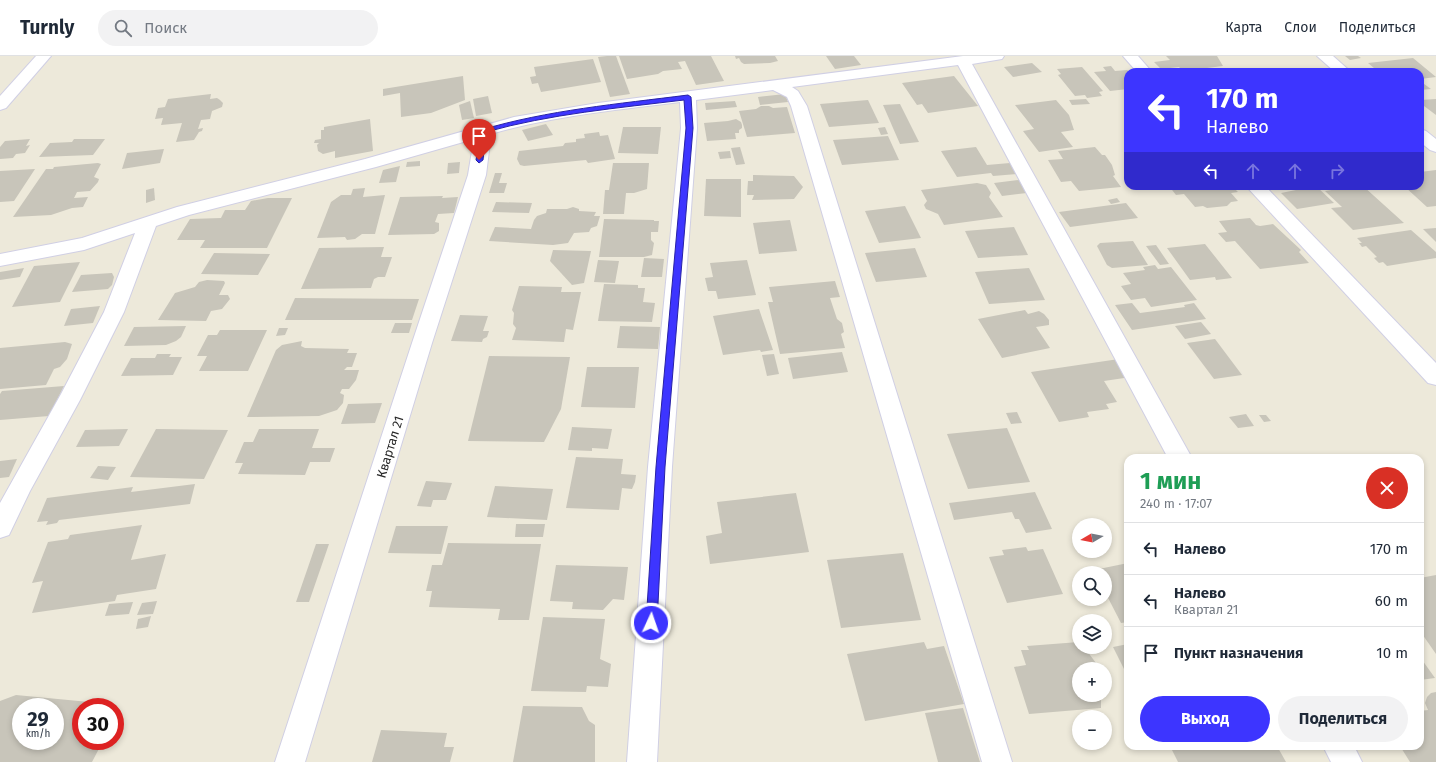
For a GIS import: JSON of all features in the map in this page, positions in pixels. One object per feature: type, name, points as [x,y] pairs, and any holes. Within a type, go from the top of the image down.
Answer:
[{"type":"street","points":[[0,105],[44,56]]},
{"type":"street","points":[[0,260],[84,244],[148,224],[183,211],[370,163],[514,122],[598,108],[778,86],[922,65],[997,56]]},
{"type":"street","points":[[1130,56],[1142,68]]},
{"type":"street","points":[[1324,56],[1339,68]]},
{"type":"street","points":[[963,61],[1178,454]]},
{"type":"street","points":[[778,86],[793,94],[799,106],[997,762]]},
{"type":"street","points":[[642,762],[660,467],[689,128],[688,97]]},
{"type":"street","name":"Квартал 21","points":[[290,762],[422,343],[477,175],[483,131]]},
{"type":"street","points":[[1424,137],[1436,147]]},
{"type":"street","points":[[1259,190],[1436,376]]},
{"type":"street","points":[[0,527],[69,400],[114,312],[148,224]]},
{"type":"street","points":[[1340,750],[1347,762]]},
{"type":"building","points":[[616,56],[630,94],[610,97],[598,57]]},
{"type":"building","points":[[619,56],[711,56],[724,81],[696,85],[685,61],[678,62],[682,69],[663,71],[658,74],[627,79]]},
{"type":"building","points":[[735,56],[775,56],[778,61],[770,63],[744,64],[739,58],[736,59]]},
{"type":"building","points":[[826,56],[854,56],[861,65],[835,69]]},
{"type":"building","points":[[1166,56],[1217,56],[1223,66],[1207,68],[1160,68],[1154,62],[1170,60]]},
{"type":"building","points":[[1345,56],[1358,56],[1361,58],[1350,60]]},
{"type":"building","points":[[1413,58],[1436,77],[1424,78],[1424,68],[1374,68],[1368,63]]},
{"type":"building","points":[[593,59],[601,82],[541,92],[538,83],[532,84],[530,77],[536,76],[534,67]]},
{"type":"building","points":[[1032,63],[1042,72],[1013,77],[1004,67]]},
{"type":"building","points":[[1111,66],[1115,71],[1124,70],[1124,89],[1110,91],[1094,72],[1106,71],[1103,67]]},
{"type":"building","points":[[1082,67],[1103,91],[1099,92],[1102,96],[1087,98],[1085,95],[1075,96],[1058,75],[1061,74],[1057,69]]},
{"type":"building","points":[[463,76],[465,100],[431,113],[401,117],[400,93],[383,96],[383,89]]},
{"type":"building","points":[[954,76],[978,106],[928,113],[922,104],[917,105],[902,83]]},
{"type":"building","points":[[1424,84],[1431,89],[1424,90]]},
{"type":"building","points":[[211,94],[210,99],[217,98],[220,100],[223,103],[222,107],[212,111],[210,119],[201,120],[198,129],[203,128],[202,131],[199,132],[194,140],[176,142],[182,123],[161,125],[163,118],[155,119],[158,108],[165,107],[168,99]]},
{"type":"building","points":[[785,94],[788,102],[760,105],[758,97]]},
{"type":"building","points":[[488,96],[492,113],[476,116],[473,99]]},
{"type":"building","points":[[1086,99],[1090,104],[1072,105],[1069,100]]},
{"type":"building","points":[[1436,99],[1436,115],[1424,106],[1424,100]]},
{"type":"building","points":[[868,100],[879,123],[829,127],[820,104]]},
{"type":"building","points":[[1056,100],[1069,115],[1074,130],[1061,132],[1073,147],[1039,152],[1023,131],[1034,129],[1015,105]]},
{"type":"building","points":[[470,101],[474,118],[462,120],[459,105]]},
{"type":"building","points":[[735,101],[737,107],[706,110],[705,103]]},
{"type":"building","points":[[900,104],[919,142],[900,144],[883,105]]},
{"type":"building","points":[[761,106],[769,106],[773,108],[787,107],[795,133],[747,137],[739,111],[756,109]]},
{"type":"building","points":[[370,119],[373,151],[335,158],[335,151],[323,154],[318,151],[317,145],[319,143],[314,143],[315,140],[321,139],[321,130],[324,130],[324,127]]},
{"type":"building","points":[[736,119],[741,122],[742,128],[739,130],[739,133],[735,133],[736,139],[707,141],[704,123]]},
{"type":"building","points":[[546,124],[553,135],[528,141],[522,130]]},
{"type":"building","points":[[623,127],[661,127],[658,154],[618,153]]},
{"type":"building","points":[[885,127],[888,134],[881,135],[878,128]]},
{"type":"building","points":[[599,132],[600,136],[608,135],[615,159],[588,163],[586,160],[524,166],[520,165],[517,159],[519,151],[563,146],[565,143],[576,142],[576,139],[585,138],[584,134]]},
{"type":"building","points":[[888,136],[899,160],[842,165],[833,140]]},
{"type":"building","points":[[30,139],[26,146],[30,145],[25,153],[16,154],[13,158],[0,159],[0,147],[5,141]]},
{"type":"building","points":[[74,139],[105,139],[93,155],[39,157],[50,143],[72,142]]},
{"type":"building","points":[[740,147],[745,164],[736,165],[731,148]]},
{"type":"building","points":[[976,147],[987,165],[1010,163],[1017,174],[993,176],[991,173],[957,177],[941,151]]},
{"type":"building","points":[[1095,147],[1102,155],[1105,155],[1112,165],[1115,175],[1113,176],[1121,187],[1079,191],[1071,181],[1061,182],[1048,160],[1063,159],[1058,151]]},
{"type":"building","points":[[164,149],[160,163],[122,169],[127,153]]},
{"type":"building","points":[[730,151],[731,158],[720,159],[718,152]]},
{"type":"building","points":[[420,161],[420,166],[406,167],[407,162]]},
{"type":"building","points":[[460,162],[459,173],[447,174],[448,163]]},
{"type":"building","points":[[98,163],[101,164],[94,177],[99,179],[98,182],[90,191],[77,192],[74,198],[88,197],[83,207],[72,208],[51,215],[13,217],[46,169]]},
{"type":"building","points":[[613,163],[649,163],[647,189],[634,193],[626,193],[624,214],[603,214],[605,190],[609,190]]},
{"type":"building","points":[[400,166],[396,182],[379,183],[383,170]]},
{"type":"building","points":[[35,169],[14,201],[0,202],[0,171]]},
{"type":"building","points":[[1436,170],[1436,206],[1427,207],[1408,190],[1424,190],[1424,172]]},
{"type":"building","points":[[495,173],[502,173],[499,183],[507,183],[504,193],[489,193]]},
{"type":"building","points":[[753,175],[794,176],[803,187],[794,199],[752,200],[754,195],[747,195],[748,181],[753,181]]},
{"type":"building","points":[[706,179],[741,179],[741,217],[704,216]]},
{"type":"building","points":[[1019,180],[1027,193],[1002,196],[994,183]]},
{"type":"building","points":[[977,183],[986,185],[991,193],[989,197],[1003,217],[944,225],[938,214],[926,209],[924,205],[927,201],[921,190]]},
{"type":"building","points":[[154,188],[155,200],[146,203],[146,190]]},
{"type":"building","points":[[365,188],[363,197],[385,195],[375,234],[362,234],[355,239],[347,240],[345,237],[317,238],[331,202],[341,195],[351,195],[353,189]]},
{"type":"building","points":[[1172,190],[1236,190],[1238,192],[1231,193],[1238,201],[1231,202],[1227,206],[1207,208],[1203,206],[1195,207],[1184,194],[1176,195]]},
{"type":"building","points":[[1296,190],[1320,190],[1334,203],[1297,209],[1281,193]]},
{"type":"building","points":[[1367,190],[1404,223],[1353,230],[1331,208],[1342,207],[1325,191]]},
{"type":"building","points":[[443,196],[442,198],[458,197],[454,213],[438,214],[435,222],[439,223],[439,231],[434,234],[388,235],[400,197]]},
{"type":"building","points":[[268,198],[292,198],[267,248],[200,248],[205,240],[177,240],[190,219],[221,218],[225,210],[245,210],[251,201]]},
{"type":"building","points":[[1117,198],[1120,202],[1111,204],[1108,200]]},
{"type":"building","points":[[496,202],[532,203],[529,213],[492,212]]},
{"type":"building","points":[[1126,203],[1138,218],[1070,227],[1059,212]]},
{"type":"building","points":[[905,206],[921,238],[879,243],[865,211]]},
{"type":"building","points":[[573,207],[579,209],[579,211],[596,212],[594,216],[600,216],[597,226],[591,228],[589,232],[574,233],[568,243],[553,245],[489,241],[495,227],[531,229],[537,216],[546,213],[547,209],[567,209]]},
{"type":"building","points":[[1250,218],[1256,225],[1260,226],[1273,224],[1301,250],[1299,252],[1309,263],[1260,269],[1235,241],[1226,242],[1218,233],[1227,232],[1219,221]]},
{"type":"building","points":[[604,219],[659,221],[658,232],[651,232],[651,240],[654,243],[652,255],[644,257],[599,257]]},
{"type":"building","points":[[790,220],[797,251],[759,254],[753,223]]},
{"type":"building","points":[[1014,227],[1028,255],[978,258],[965,231]]},
{"type":"building","points":[[1436,228],[1436,242],[1423,229]]},
{"type":"building","points":[[1411,230],[1436,252],[1436,258],[1387,266],[1383,262],[1379,263],[1374,258],[1377,257],[1366,246],[1362,247],[1359,243],[1362,243],[1357,238]]},
{"type":"building","points":[[1133,241],[1148,265],[1112,268],[1107,265],[1097,246],[1100,243]]},
{"type":"building","points":[[1205,244],[1232,278],[1216,280],[1215,277],[1190,280],[1167,248]]},
{"type":"building","points":[[1156,245],[1169,264],[1160,265],[1146,246]]},
{"type":"building","points":[[384,247],[381,257],[392,257],[385,277],[378,277],[374,279],[371,288],[301,289],[319,248]]},
{"type":"building","points":[[915,248],[927,277],[876,282],[865,253]]},
{"type":"building","points":[[553,250],[591,251],[584,283],[572,285],[550,261]]},
{"type":"building","points":[[214,253],[270,254],[258,275],[201,274]]},
{"type":"building","points":[[644,258],[664,259],[662,277],[641,277]]},
{"type":"building","points":[[598,260],[619,261],[615,283],[594,282]]},
{"type":"building","points":[[747,260],[756,295],[718,299],[716,291],[708,291],[705,278],[713,277],[710,263]]},
{"type":"building","points":[[80,262],[60,302],[12,307],[34,266]]},
{"type":"building","points":[[1155,265],[1158,269],[1171,267],[1197,300],[1151,307],[1145,298],[1131,300],[1121,286],[1131,284],[1123,273],[1145,270],[1143,267]]},
{"type":"building","points":[[24,268],[20,277],[0,280],[0,272]]},
{"type":"building","points":[[1029,268],[1045,300],[989,304],[975,272]]},
{"type":"building","points":[[112,273],[114,277],[112,285],[108,289],[72,292],[81,275]]},
{"type":"building","points":[[207,280],[224,281],[225,283],[219,295],[228,295],[230,299],[222,309],[211,311],[206,321],[158,320],[175,293],[195,287],[199,282]]},
{"type":"building","points":[[835,281],[840,297],[830,298],[837,319],[842,323],[844,332],[841,334],[845,348],[780,354],[768,302],[773,302],[769,287]]},
{"type":"building","points":[[604,284],[638,285],[638,288],[645,288],[643,302],[655,303],[652,322],[598,321]]},
{"type":"building","points":[[519,286],[562,287],[561,292],[581,292],[573,330],[566,329],[564,342],[512,340],[516,328],[513,324],[514,313],[512,310]]},
{"type":"building","points":[[295,298],[419,299],[412,320],[285,320]]},
{"type":"building","points":[[1132,303],[1140,313],[1185,307],[1184,305],[1194,303],[1206,319],[1132,330],[1115,305]]},
{"type":"building","points":[[100,306],[93,323],[64,326],[71,309]]},
{"type":"building","points":[[759,309],[773,350],[761,352],[760,350],[723,355],[713,316]]},
{"type":"building","points":[[1025,310],[1028,314],[1039,311],[1049,320],[1049,325],[1036,327],[1050,348],[1002,358],[978,319]]},
{"type":"building","points":[[460,315],[488,316],[483,331],[489,331],[487,337],[483,339],[482,342],[451,341]]},
{"type":"building","points":[[1201,322],[1211,334],[1185,339],[1175,326]]},
{"type":"building","points":[[395,323],[412,323],[409,333],[391,333]]},
{"type":"building","points":[[186,326],[181,337],[166,345],[124,346],[134,327]]},
{"type":"building","points":[[620,326],[660,327],[658,349],[617,348]]},
{"type":"building","points":[[279,328],[288,328],[285,335],[276,336]]},
{"type":"building","points":[[220,330],[267,330],[248,371],[199,371],[207,356],[197,356],[208,335],[217,335]]},
{"type":"building","points":[[1215,339],[1242,375],[1214,379],[1187,343]]},
{"type":"building","points":[[302,341],[301,346],[305,348],[349,349],[347,353],[357,353],[352,367],[347,367],[344,370],[359,370],[356,380],[349,389],[342,389],[340,393],[344,395],[343,403],[337,410],[319,416],[247,417],[276,350],[282,345]]},
{"type":"building","points":[[65,342],[72,344],[67,359],[60,367],[54,369],[46,385],[0,389],[0,348]]},
{"type":"building","points":[[842,352],[848,372],[793,379],[788,358]]},
{"type":"building","points":[[157,354],[171,354],[169,357],[182,357],[173,375],[121,376],[131,358],[155,358]]},
{"type":"building","points":[[774,354],[779,374],[767,376],[762,355]]},
{"type":"building","points":[[489,356],[570,357],[561,409],[544,442],[468,441]]},
{"type":"building","points":[[1119,359],[1131,377],[1104,381],[1117,402],[1106,404],[1109,409],[1087,412],[1089,417],[1059,422],[1031,372]]},
{"type":"building","points":[[587,367],[639,367],[635,408],[581,407]]},
{"type":"building","points":[[64,386],[49,416],[0,420],[0,394],[2,391]]},
{"type":"building","points":[[382,403],[375,423],[341,424],[348,404]]},
{"type":"building","points":[[1017,412],[1022,423],[1011,424],[1006,413]]},
{"type":"building","points":[[1246,414],[1254,426],[1238,428],[1229,417]]},
{"type":"building","points":[[1259,415],[1266,415],[1271,421],[1264,422]]},
{"type":"building","points":[[572,427],[612,429],[608,449],[592,448],[592,451],[568,450]]},
{"type":"building","points":[[1007,428],[1030,482],[968,489],[947,434]]},
{"type":"building","points":[[128,429],[119,446],[76,447],[85,430]]},
{"type":"building","points":[[156,429],[228,430],[204,479],[130,477]]},
{"type":"building","points":[[259,429],[319,429],[312,448],[335,448],[330,462],[310,462],[305,475],[238,474],[243,463],[235,463],[244,442],[253,442]]},
{"type":"building","points":[[576,457],[623,459],[621,474],[636,475],[632,489],[622,488],[619,510],[566,508]]},
{"type":"building","points":[[17,459],[9,477],[0,478],[0,461]]},
{"type":"building","points":[[98,466],[116,467],[108,480],[90,478]]},
{"type":"building","points":[[426,481],[452,483],[446,500],[433,500],[431,507],[417,506]]},
{"type":"building","points":[[195,484],[190,504],[59,520],[57,523],[46,525],[48,521],[37,522],[47,498],[133,487],[131,492]]},
{"type":"building","points":[[495,486],[553,489],[547,520],[487,517]]},
{"type":"building","points":[[1035,492],[1052,529],[1026,533],[1019,519],[1015,519],[1012,512],[954,520],[949,503]]},
{"type":"building","points":[[796,493],[809,552],[710,564],[706,536],[722,533],[717,502]]},
{"type":"building","points":[[516,524],[545,524],[543,537],[515,537]]},
{"type":"building","points":[[142,525],[131,560],[166,554],[156,589],[117,595],[115,601],[32,613],[43,581],[32,583],[48,542],[68,539],[70,535]]},
{"type":"building","points":[[396,526],[448,526],[441,554],[388,553]]},
{"type":"building","points":[[448,543],[541,544],[529,620],[498,620],[500,609],[429,607],[432,591],[426,591],[432,565],[442,565]]},
{"type":"building","points":[[316,544],[329,544],[309,602],[296,602]]},
{"type":"building","points":[[1026,547],[1028,551],[1043,549],[1063,594],[1007,603],[989,557],[1004,555],[1002,550]]},
{"type":"building","points":[[903,553],[921,620],[841,628],[827,560]]},
{"type":"building","points":[[1124,564],[1124,623],[1121,623],[1112,606],[1112,566]]},
{"type":"building","points":[[556,565],[628,567],[624,600],[613,599],[603,610],[572,609],[573,602],[550,601]]},
{"type":"building","points":[[1436,575],[1436,654],[1424,637],[1424,577]]},
{"type":"building","points":[[157,601],[153,614],[137,615],[142,603]]},
{"type":"building","points":[[133,602],[129,614],[105,616],[109,604]]},
{"type":"building","points":[[151,616],[148,627],[136,629],[138,619]]},
{"type":"building","points":[[543,617],[605,619],[600,659],[611,664],[608,687],[587,686],[586,692],[531,691]]},
{"type":"building","points":[[924,642],[927,649],[944,646],[964,704],[865,721],[847,654]]},
{"type":"building","points":[[1072,643],[1072,654],[1089,654],[1095,662],[1072,662],[1072,702],[1101,702],[1101,708],[1029,714],[1014,667],[1026,665],[1021,650],[1029,650],[1027,646]]},
{"type":"building","points":[[1124,645],[1124,669],[1113,647]]},
{"type":"building","points":[[1424,663],[1435,678],[1424,679]]},
{"type":"building","points":[[1436,692],[1436,762],[1410,762],[1402,750],[1424,750],[1424,710],[1428,710],[1425,703],[1427,697],[1431,693]]},
{"type":"building","points":[[16,695],[47,698],[12,698],[12,750],[64,750],[64,700],[72,700],[72,750],[98,750],[92,762],[0,762],[0,701]]},
{"type":"building","points":[[523,706],[582,707],[589,721],[595,725],[595,762],[513,762]]},
{"type":"building","points":[[963,708],[980,762],[938,762],[925,713]]},
{"type":"building","points":[[381,730],[447,733],[444,747],[454,747],[450,762],[372,762]]},
{"type":"building","points":[[1172,750],[1279,750],[1286,762],[1178,762]]},
{"type":"route","points":[[479,160],[483,131],[514,122],[598,108],[688,97],[689,128],[660,467],[651,623]]}]
